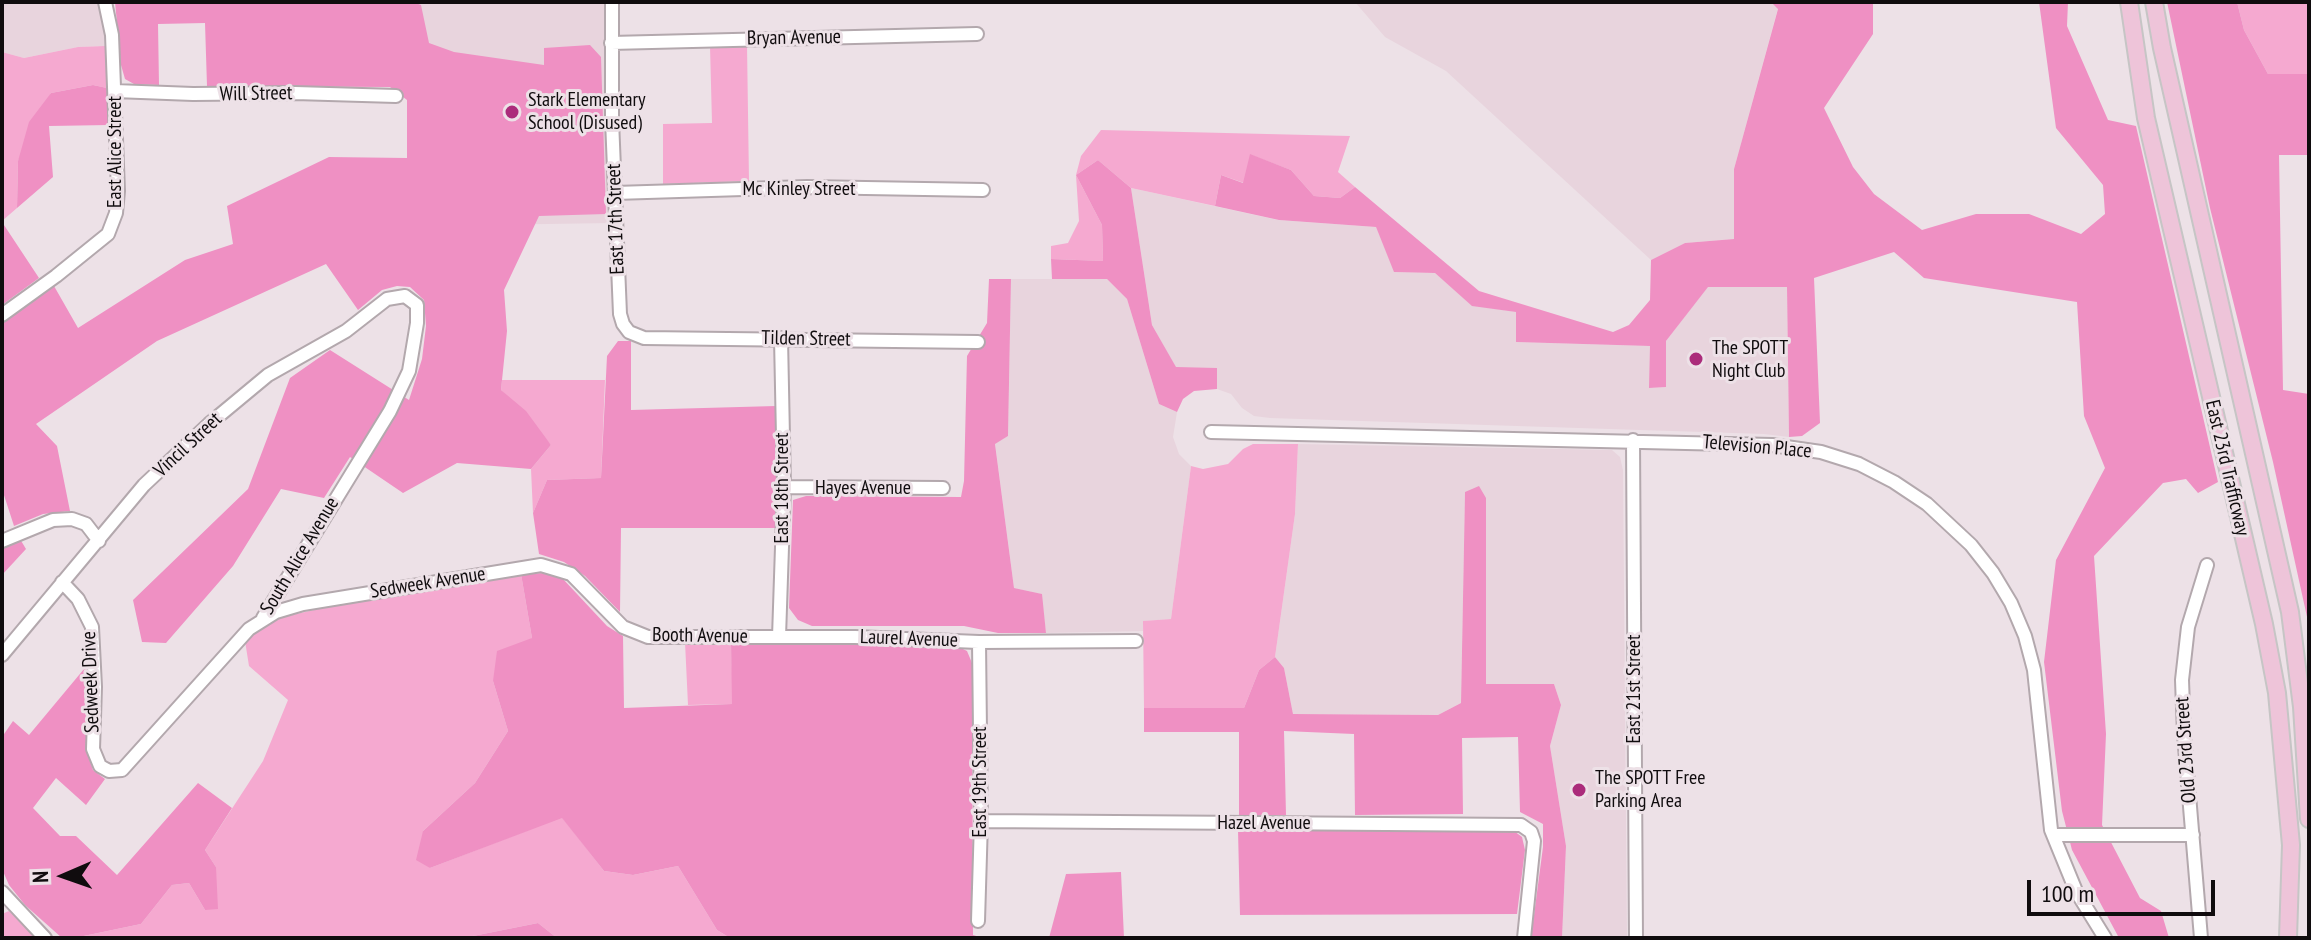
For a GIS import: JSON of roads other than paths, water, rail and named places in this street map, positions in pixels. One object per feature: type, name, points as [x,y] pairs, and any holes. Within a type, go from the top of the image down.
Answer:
[{"type":"main road","name":"East 23rd Trafficway","points":[[2129,2],[2146,118],[2264,624],[2277,693],[2291,845],[2288,938]]},
{"type":"main road","name":"East 23rd Trafficway","points":[[2154,2],[2290,612],[2302,707],[2309,819]]},
{"type":"street","name":"East Alice Street","points":[[2,315],[108,234],[116,213],[115,91],[112,35],[105,2]]},
{"type":"street","name":"East 17th Street","points":[[612,2],[620,314],[623,324],[634,334]]},
{"type":"street","name":"Bryan Avenue","points":[[611,43],[977,34]]},
{"type":"street","name":"Will Street","points":[[115,91],[396,96]]},
{"type":"street","name":"Mc Kinley Street","points":[[615,193],[807,187],[983,190]]},
{"type":"street","name":"Vincil Street","points":[[2,655],[144,485],[209,424],[268,375],[346,331],[387,299],[405,296],[417,305]]},
{"type":"street","name":"South Alice Avenue","points":[[122,770],[249,629],[261,622],[390,411],[409,371],[417,305]]},
{"type":"street","name":"Tilden Street","points":[[634,334],[644,338],[978,342]]},
{"type":"street","name":"East 18th Street","points":[[779,637],[784,487],[781,338]]},
{"type":"street","name":"Television Place","points":[[1211,432],[1772,445],[1821,452],[1859,464],[1894,482],[1950,523],[1993,573],[2011,603],[2025,636],[2034,670],[2054,835],[2076,891],[2105,938]]},
{"type":"street","name":"East 21st Street","points":[[1633,440],[1636,938]]},
{"type":"street","name":"Hayes Avenue","points":[[784,487],[943,488]]},
{"type":"street","points":[[2,541],[53,520],[72,519],[86,524],[99,541]]},
{"type":"street","name":"Sedweek Avenue","points":[[261,622],[276,612],[303,604],[541,565],[571,574],[590,592]]},
{"type":"street","name":"Old 23rd Street","points":[[2201,938],[2182,680],[2188,627],[2207,565]]},
{"type":"street","name":"Sedweek Drive","points":[[62,582],[78,599],[92,627],[95,687],[93,749],[100,766],[109,771],[122,770]]},
{"type":"street","name":"Booth Avenue","points":[[590,592],[623,627],[648,637],[779,637]]},
{"type":"street","name":"Laurel Avenue","points":[[779,637],[979,642],[1136,641]]},
{"type":"street","name":"East 19th Street","points":[[978,921],[981,821],[979,642]]},
{"type":"street","name":"Hazel Avenue","points":[[981,821],[1521,825],[1531,832],[1533,846],[1524,938]]},
{"type":"street","points":[[2054,835],[2193,835]]},
{"type":"street","points":[[2,894],[45,938]]},
{"type":"place","name":"Stark Elementary School (Disused)","points":[[512,112]]},
{"type":"place","name":"The SPOTT Night Club","points":[[1696,359]]},
{"type":"place","name":"The SPOTT Free Parking Area","points":[[1579,790]]}]
